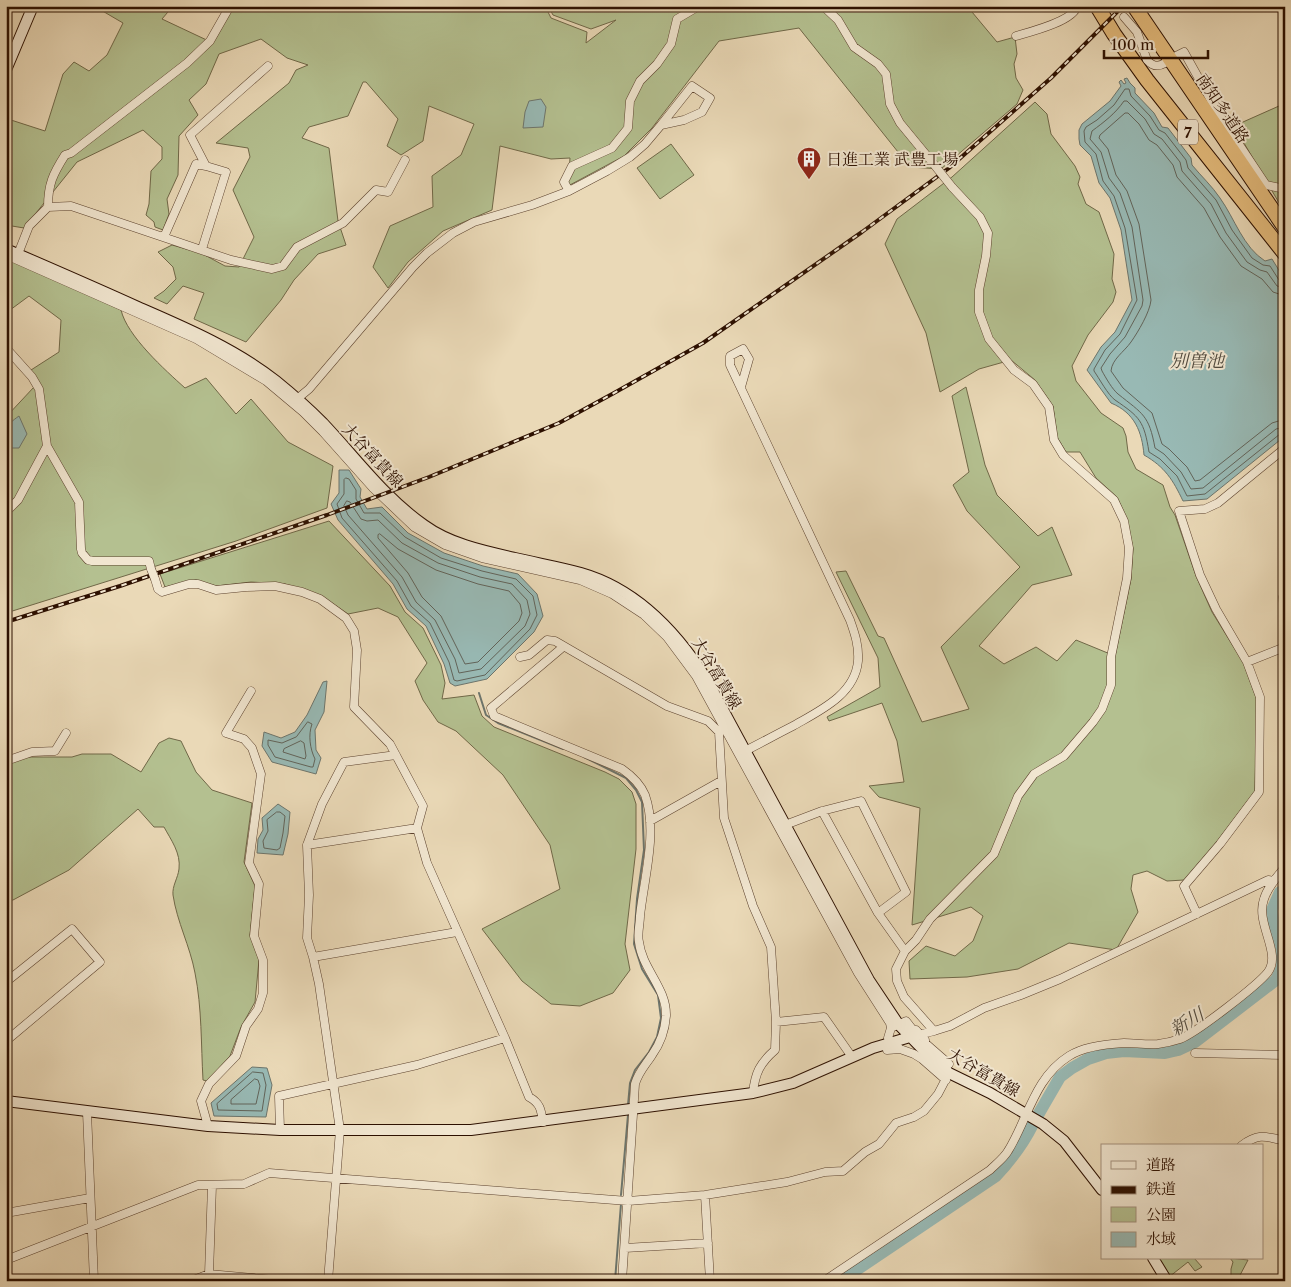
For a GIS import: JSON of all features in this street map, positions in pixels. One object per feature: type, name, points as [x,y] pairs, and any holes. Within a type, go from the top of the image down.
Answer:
[{"type":"highway","name":"7","points":[[1097,6],[1114,34],[1147,80],[1285,254]]},
{"type":"highway","name":"南知多道路","points":[[1134,6],[1285,228]]},
{"type":"main road","points":[[6,70],[33,6]]},
{"type":"main road","name":"大谷富貴線","points":[[6,249],[205,338],[258,368],[322,422],[386,493],[424,525],[448,539],[497,554],[590,577],[632,597],[657,617],[680,640],[693,659],[895,1026],[915,1036],[922,1050],[948,1072],[990,1093],[1043,1124],[1064,1141],[1101,1189]]},
{"type":"main road","points":[[6,1101],[208,1126],[280,1130],[471,1130],[754,1093],[800,1081],[852,1057],[894,1047],[915,1036]]},
{"type":"main road","points":[[1154,1260],[1167,1281]]},
{"type":"street","points":[[48,207],[48,190],[52,176],[65,155],[71,153],[187,62],[210,41],[230,6]]},
{"type":"street","points":[[569,191],[564,182],[572,166],[612,148],[628,128],[630,101],[640,81],[657,64],[671,44],[677,19],[699,6]]},
{"type":"street","points":[[823,6],[838,20],[854,47],[878,64],[886,74],[890,104],[900,123],[980,217],[988,233],[986,256],[979,290],[978,312],[989,339],[1014,370],[1033,384],[1049,407],[1054,440],[1063,455],[1114,500],[1124,521],[1129,548],[1127,578],[1111,657],[1111,685],[1102,709],[1064,756],[1034,774],[1018,796],[994,854],[930,919],[916,940],[905,951],[896,968],[904,997],[934,1032]]},
{"type":"street","points":[[1016,36],[1052,24],[1072,14],[1076,11],[1077,6]]},
{"type":"street","points":[[1124,16],[1136,32],[1150,64],[1155,66],[1165,64]]},
{"type":"street","points":[[1176,56],[1184,52],[1218,113],[1266,185],[1285,189]]},
{"type":"street","points":[[206,166],[190,135],[268,66]]},
{"type":"street","points":[[297,399],[309,389],[427,253],[453,233],[474,222],[532,205],[569,191],[630,157],[645,144],[660,125],[692,86],[710,98],[702,112],[684,120],[660,125]]},
{"type":"street","points":[[18,254],[29,226],[48,207],[71,206],[231,260],[272,270],[283,266],[297,247],[343,223],[376,190],[388,192],[405,160]]},
{"type":"street","points":[[164,238],[196,164],[206,166],[226,172],[202,249]]},
{"type":"street","points":[[6,255],[196,339],[266,381],[323,432],[389,505],[414,527],[445,546],[482,558],[580,580],[612,594],[644,615],[666,637],[696,676],[858,974],[890,1023],[895,1026],[888,1038],[894,1047],[922,1050]]},
{"type":"street","points":[[6,348],[32,377],[39,389],[47,446],[79,502],[81,549],[84,557],[92,561],[149,561],[158,589],[162,592],[189,584],[198,584],[216,590],[275,586],[302,592],[320,599],[346,618],[354,631],[357,650],[354,707],[390,744],[424,806],[417,828],[427,863],[505,1038],[529,1097],[538,1102],[542,1109],[543,1122]]},
{"type":"street","points":[[741,388],[850,620],[858,641],[858,662],[852,682],[835,700],[823,710],[745,751]]},
{"type":"street","points":[[6,512],[18,500],[47,446]]},
{"type":"street","points":[[1197,914],[1184,886],[1220,844],[1259,792],[1260,697],[1247,662],[1216,610],[1200,575],[1179,510],[1205,509],[1218,503],[1285,448]]},
{"type":"street","points":[[1285,591],[1285,621]]},
{"type":"street","points":[[520,658],[529,655],[547,640],[555,641],[667,706],[708,721],[719,732],[724,818],[753,906],[771,947],[776,1022],[774,1050],[764,1060],[755,1077],[754,1093]]},
{"type":"street","points":[[563,647],[490,708],[494,716],[622,769],[636,780],[644,793],[650,821],[638,941],[643,957],[664,996],[666,1018],[662,1038],[652,1056],[639,1073],[635,1084],[622,1281]]},
{"type":"street","points":[[1247,662],[1285,647]]},
{"type":"street","points":[[208,1126],[201,1101],[209,1084],[236,1056],[246,1026],[258,1009],[263,993],[263,960],[254,936],[259,884],[248,862],[261,774],[252,748],[244,739],[226,733],[251,691]]},
{"type":"street","points":[[6,761],[32,752],[55,751],[66,733]]},
{"type":"street","points":[[328,1281],[340,1130],[319,984],[307,938],[309,896],[307,845],[322,804],[344,762],[396,755]]},
{"type":"street","points":[[650,821],[721,781]]},
{"type":"street","points":[[785,825],[822,810],[861,801],[906,892],[878,913]]},
{"type":"street","points":[[822,810],[878,913],[905,951]]},
{"type":"street","points":[[307,845],[417,828]]},
{"type":"street","points":[[824,1281],[990,1170],[1007,1153],[1036,1093],[1050,1072],[1069,1056],[1089,1048],[1122,1043],[1157,1044],[1180,1039],[1201,1026],[1258,982],[1269,971],[1272,952],[1261,914],[1264,899],[1274,881],[1285,867]]},
{"type":"street","points":[[915,1036],[950,1026],[984,1008],[1060,979],[1268,880],[1274,881]]},
{"type":"street","points":[[6,982],[72,929],[100,962],[8,1037]]},
{"type":"street","points":[[313,957],[457,932]]},
{"type":"street","points":[[776,1022],[824,1017],[852,1057]]},
{"type":"street","points":[[280,1130],[280,1096],[334,1082],[417,1065],[505,1038]]},
{"type":"street","points":[[1195,1053],[1285,1056]]},
{"type":"street","points":[[6,1260],[198,1185],[244,1184],[269,1173],[628,1201],[705,1194],[787,1182],[826,1172],[843,1171],[865,1152],[879,1144],[896,1122],[914,1117],[924,1111],[938,1094],[948,1072]]},
{"type":"street","points":[[88,1112],[94,1281]]},
{"type":"street","points":[[1244,1144],[1258,1136],[1285,1141]]},
{"type":"street","points":[[209,1274],[212,1185]]},
{"type":"street","points":[[705,1194],[710,1281]]},
{"type":"street","points":[[6,1213],[90,1198]]},
{"type":"street","points":[[625,1248],[708,1243]]},
{"type":"street","points":[[191,1281],[209,1274],[285,1281]]},
{"type":"green space","points":[[94,6],[173,6],[162,19],[213,43],[234,6],[545,6],[551,18],[587,32],[586,43],[616,20],[591,29],[553,15],[548,6],[967,6],[997,42],[1015,37],[1017,54],[1014,64],[1016,78],[1023,90],[1017,104],[941,169],[910,167],[799,28],[719,41],[652,128],[624,156],[568,186],[570,158],[551,159],[500,146],[492,210],[443,231],[408,262],[388,288],[373,267],[390,226],[433,207],[432,176],[461,155],[474,124],[429,106],[423,141],[401,155],[387,146],[398,119],[366,82],[363,82],[348,116],[309,127],[302,138],[329,148],[338,221],[346,245],[318,254],[294,280],[281,300],[246,342],[194,319],[204,293],[183,286],[167,304],[154,298],[176,279],[173,267],[158,252],[172,245],[201,253],[225,266],[239,267],[254,237],[233,190],[250,157],[248,148],[216,143],[289,83],[296,70],[308,65],[287,58],[261,39],[219,54],[206,84],[189,100],[198,115],[179,136],[178,175],[167,199],[169,214],[163,230],[155,227],[154,222],[146,215],[149,204],[151,171],[162,159],[162,147],[143,130],[77,162],[24,228],[6,225],[6,125],[11,120],[45,131],[63,74],[74,62],[89,71],[107,55],[123,23]]},
{"type":"green space","points":[[1035,102],[1047,114],[1051,134],[1075,166],[1080,177],[1078,184],[1086,204],[1099,212],[1114,254],[1112,279],[1116,292],[1113,302],[1088,335],[1072,366],[1076,381],[1101,413],[1123,428],[1128,452],[1136,469],[1163,485],[1196,576],[1212,612],[1243,662],[1257,700],[1255,791],[1215,844],[1184,880],[1167,881],[1147,871],[1133,875],[1131,889],[1138,912],[1116,950],[1069,943],[1018,969],[967,977],[910,979],[909,961],[926,946],[955,956],[973,941],[983,916],[971,907],[912,925],[920,808],[879,797],[869,786],[904,782],[897,741],[882,703],[829,721],[827,717],[880,687],[878,658],[836,572],[846,571],[878,636],[884,638],[922,722],[969,709],[941,647],[1020,567],[967,511],[953,485],[969,472],[952,396],[966,387],[985,465],[997,495],[1038,536],[1052,527],[1072,575],[1032,585],[979,646],[1004,664],[1036,647],[1057,661],[1076,640],[1115,656],[1131,579],[1133,549],[1127,519],[1117,497],[1096,478],[1080,452],[1066,452],[1057,437],[1053,406],[1035,380],[1011,360],[979,369],[940,392],[926,333],[885,244],[897,219],[952,177]]},
{"type":"green space","points":[[1279,106],[1285,106],[1285,213],[1234,126]]},
{"type":"green space","points":[[671,144],[694,175],[660,199],[637,168]]},
{"type":"green space","points":[[6,258],[121,310],[131,331],[139,341],[185,388],[206,378],[236,414],[251,399],[288,442],[333,466],[327,508],[236,541],[6,613],[6,417],[34,387],[31,370],[59,352],[61,320],[29,296],[6,313]]},
{"type":"green space","points":[[329,521],[390,586],[405,612],[423,628],[441,665],[445,683],[442,699],[474,695],[482,716],[494,727],[605,772],[619,779],[632,792],[636,804],[636,849],[625,944],[630,970],[613,993],[580,1006],[551,1004],[522,981],[482,929],[560,889],[550,845],[503,775],[456,731],[438,722],[423,700],[415,681],[427,663],[398,617],[378,608],[348,614],[320,595],[285,584],[251,582],[216,586],[196,580],[165,587],[160,574]]},
{"type":"green space","points":[[169,738],[181,741],[196,772],[212,790],[252,803],[244,862],[255,886],[250,935],[259,960],[255,1002],[241,1027],[230,1056],[207,1081],[203,1080],[200,1013],[195,973],[177,915],[173,895],[179,863],[175,847],[164,827],[154,827],[138,809],[69,870],[6,902],[6,765],[26,757],[72,757],[82,754],[111,754],[141,772],[159,743]]},
{"type":"green space","points":[[1158,1260],[1196,1260],[1202,1267],[1195,1271],[1188,1262],[1169,1277]]},
{"type":"green space","points":[[1232,1260],[1248,1260],[1238,1279],[1225,1281],[1231,1277],[1233,1262]]},
{"type":"water","name":"別曽池","points":[[1127,78],[1135,88],[1135,93],[1154,113],[1162,127],[1168,128],[1191,158],[1192,165],[1214,189],[1251,248],[1265,261],[1272,259],[1285,280],[1285,436],[1207,499],[1183,501],[1168,475],[1158,464],[1144,455],[1136,424],[1126,412],[1111,403],[1087,370],[1101,347],[1115,332],[1132,300],[1121,230],[1110,198],[1099,183],[1091,156],[1080,145],[1079,130],[1082,124],[1110,101],[1121,86],[1119,82],[1121,80],[1124,84],[1126,83],[1124,79]]},
{"type":"water","points":[[541,99],[546,107],[543,127],[523,128],[525,112],[529,101]]},
{"type":"water","points":[[19,416],[27,434],[19,448],[11,448],[6,444],[7,430],[11,422]]},
{"type":"water","points":[[339,470],[349,470],[361,489],[360,497],[367,509],[382,507],[408,533],[444,553],[483,566],[518,574],[537,594],[543,616],[534,632],[487,679],[455,686],[450,683],[444,664],[426,626],[407,609],[393,584],[338,520],[331,504],[339,493]]},
{"type":"water","points":[[327,681],[324,712],[315,730],[316,750],[321,758],[316,774],[272,762],[262,746],[264,732],[281,738],[295,732],[307,715],[323,682]]},
{"type":"water","points":[[278,804],[290,812],[288,834],[283,855],[257,853],[258,839],[263,830],[262,818]]},
{"type":"water","points":[[252,1067],[267,1068],[272,1085],[266,1117],[214,1116],[211,1103]]},
{"type":"waterway","points":[[479,693],[486,715],[498,723],[563,749]]},
{"type":"waterway","points":[[584,757],[626,778],[636,790],[642,802],[644,850],[637,899],[634,944],[642,969],[658,995],[661,1018],[657,1037],[649,1052],[635,1070],[630,1083],[628,1105]]},
{"type":"waterway","name":"新川","points":[[1038,1115],[1060,1077],[1072,1068],[1088,1059],[1106,1053],[1124,1051],[1165,1053],[1178,1050],[1195,1042],[1276,980],[1282,967],[1282,949],[1275,933],[1272,910],[1280,892]]},
{"type":"waterway","points":[[621,1195],[628,1115]]},
{"type":"waterway","name":"新川","points":[[840,1281],[996,1176],[1016,1152],[1033,1124]]},
{"type":"waterway","points":[[615,1281],[621,1204]]},
{"type":"tunnel","points":[[1113,6],[1124,17]]},
{"type":"railway","points":[[6,622],[120,586],[327,515],[429,477],[559,423],[614,393],[703,343],[862,232],[949,168],[1051,78],[1123,6]]},
{"type":"place","name":"日進工業 武豊工場","points":[[809,180]]}]
